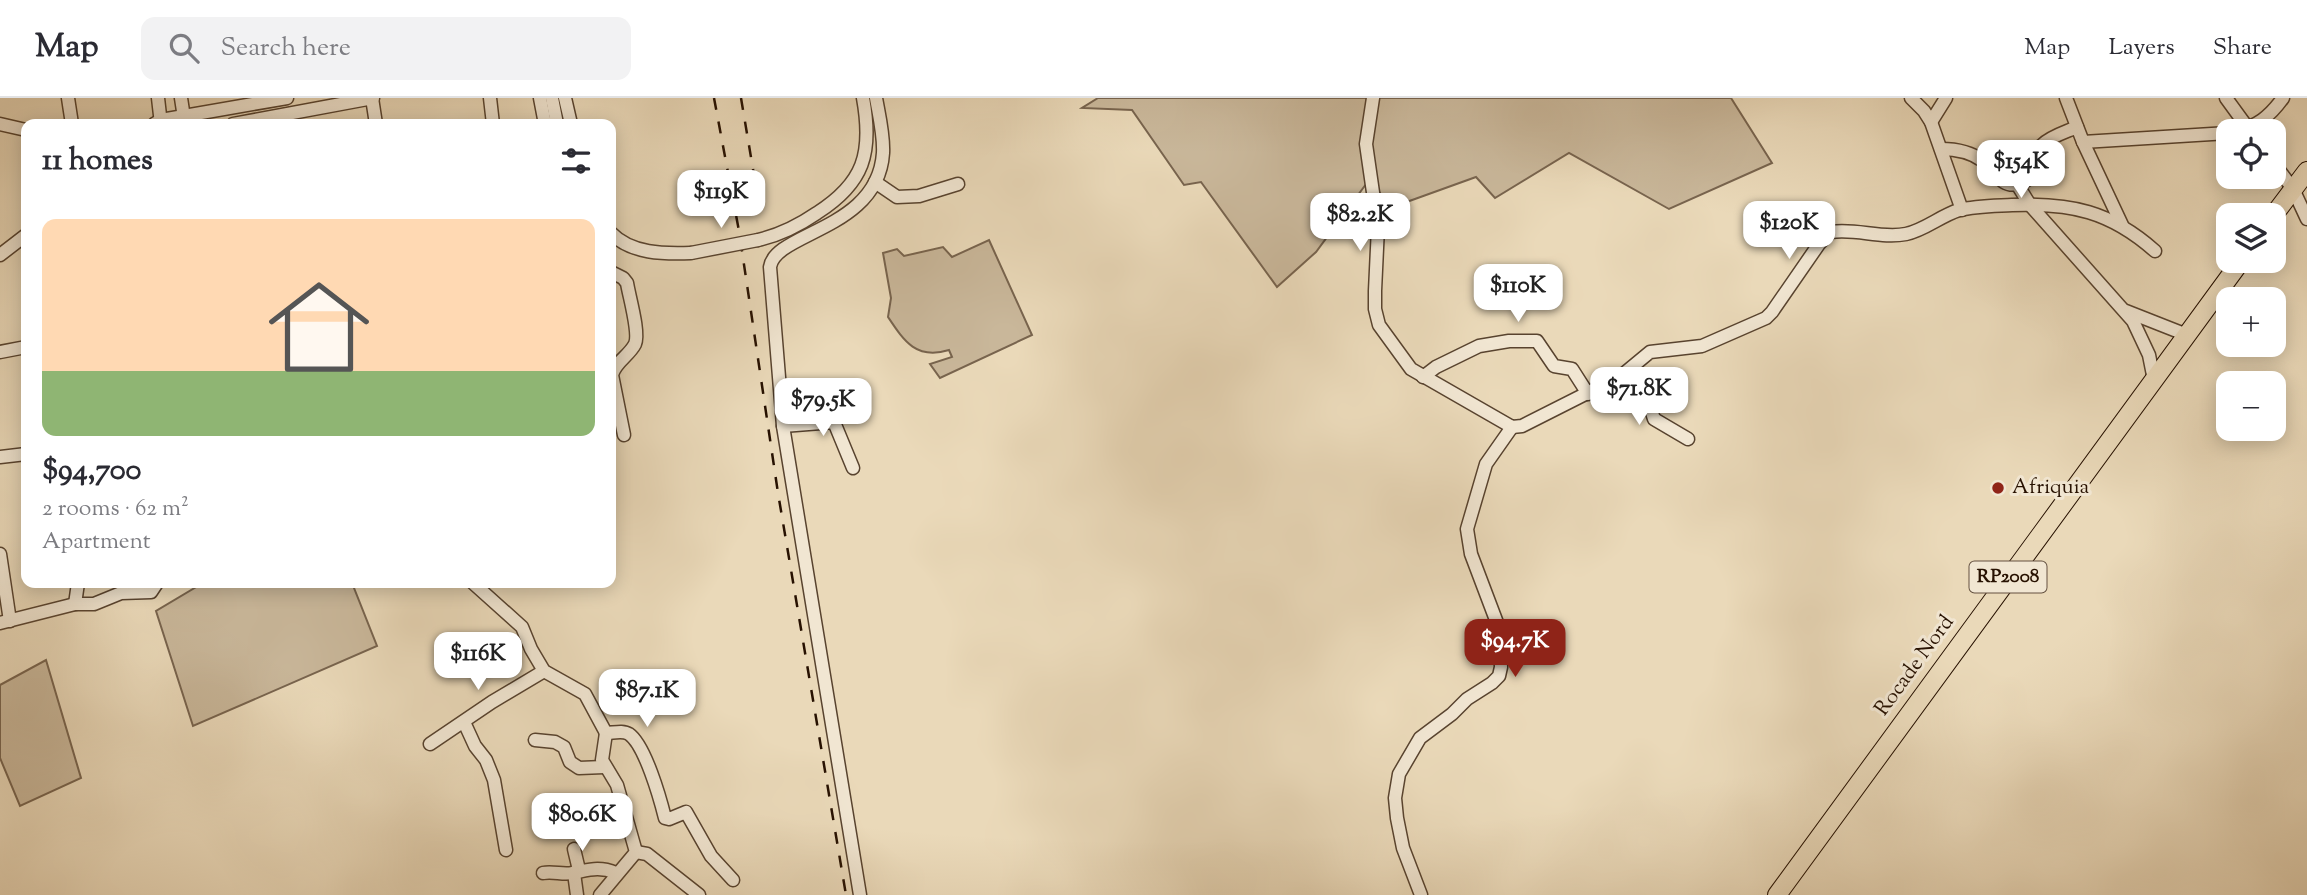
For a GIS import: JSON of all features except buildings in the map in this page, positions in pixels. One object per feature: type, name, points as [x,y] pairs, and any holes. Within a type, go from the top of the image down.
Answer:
[{"type":"highway","points":[[2283,203],[2307,170]]},
{"type":"highway","name":"Rocade Nord","points":[[1777,895],[2232,273]]},
{"type":"street","points":[[68,98],[71,119]]},
{"type":"street","points":[[158,98],[159,119]]},
{"type":"street","points":[[181,98],[184,119]]},
{"type":"street","points":[[189,119],[287,98]]},
{"type":"street","points":[[260,119],[373,98],[375,119]]},
{"type":"street","points":[[490,98],[492,119]]},
{"type":"street","points":[[540,98],[544,119]]},
{"type":"street","points":[[552,98],[555,119]]},
{"type":"street","points":[[565,98],[571,119]]},
{"type":"street","points":[[616,238],[652,253],[691,253],[779,235],[801,224],[837,201],[855,181],[866,145],[863,98]]},
{"type":"street","points":[[860,895],[783,426],[770,267],[771,259],[779,251],[818,232],[854,209],[875,182],[883,153],[876,98]]},
{"type":"street","points":[[1373,98],[1366,144],[1378,227],[1375,291],[1379,325],[1411,369],[1512,428],[1522,426],[1588,394],[1620,376],[1650,352],[1702,346],[1766,318],[1819,244],[1831,232],[1908,234],[1962,210],[1980,206],[2030,205],[2080,209],[2109,218],[2138,235],[2155,251]]},
{"type":"street","points":[[1911,98],[1931,122],[1962,210]]},
{"type":"street","points":[[1931,122],[1947,98]]},
{"type":"street","points":[[2066,98],[2082,142],[2122,226]]},
{"type":"street","points":[[2226,98],[2238,119]]},
{"type":"street","points":[[2265,119],[2283,98]]},
{"type":"street","points":[[0,124],[21,129]]},
{"type":"street","points":[[1941,149],[1970,154],[1987,164],[2003,182],[2017,184],[2032,176],[2036,154],[2042,145],[2077,127]]},
{"type":"street","points":[[2082,142],[2216,134]]},
{"type":"street","points":[[2286,180],[2307,219]]},
{"type":"street","points":[[875,182],[897,197],[919,196],[958,184]]},
{"type":"street","points":[[2017,184],[2030,205],[2126,311],[2145,342],[2154,380]]},
{"type":"street","points":[[0,255],[21,238]]},
{"type":"street","points":[[616,274],[627,283],[636,335],[634,346],[616,366]]},
{"type":"street","points":[[2126,311],[2188,335]]},
{"type":"street","points":[[1423,377],[1436,367],[1484,344],[1532,340],[1541,344],[1550,363],[1572,369],[1588,394]]},
{"type":"street","points":[[0,352],[21,348]]},
{"type":"street","points":[[1620,376],[1645,390],[1654,419],[1688,439]]},
{"type":"street","points":[[616,393],[625,435]]},
{"type":"street","points":[[783,426],[834,422],[853,468]]},
{"type":"street","points":[[1421,895],[1403,848],[1396,818],[1395,798],[1399,774],[1420,738],[1499,676],[1499,628],[1471,554],[1467,529],[1486,464],[1512,428]]},
{"type":"street","points":[[0,457],[21,455]]},
{"type":"street","points":[[0,554],[5,622],[75,604],[94,604],[121,593],[151,592],[154,588]]},
{"type":"street","points":[[75,604],[77,588]]},
{"type":"street","points":[[478,588],[522,627],[530,649],[544,671],[585,694],[606,733],[601,753],[604,767],[617,785],[636,852]]},
{"type":"street","points":[[430,744],[544,671]]},
{"type":"street","points":[[464,722],[494,780],[506,850]]},
{"type":"street","points":[[606,733],[625,732],[631,736],[639,746],[665,818],[669,819],[685,812],[711,856],[733,880]]},
{"type":"street","points":[[535,740],[555,742],[564,747],[570,762],[579,768],[604,767]]},
{"type":"street","points":[[574,849],[577,895]]},
{"type":"street","points":[[600,895],[636,852]]},
{"type":"street","points":[[636,852],[647,854],[698,895]]},
{"type":"street","points":[[543,873],[604,868],[616,873]]},
{"type":"shaded area","points":[[1098,98],[1367,98],[1369,180],[1316,252],[1277,287],[1201,182],[1184,185],[1132,110],[1082,108]]},
{"type":"shaded area","points":[[1371,98],[1731,98],[1772,163],[1669,209],[1569,153],[1495,198],[1476,177],[1390,208],[1372,181]]},
{"type":"shaded area","points":[[989,240],[1032,335],[940,378],[930,364],[952,357],[949,350],[919,350],[906,341],[888,317],[891,298],[883,253],[897,249],[904,256],[943,247],[952,257]]},
{"type":"shaded area","points":[[195,588],[354,588],[377,646],[193,726],[156,611]]},
{"type":"shaded area","points":[[46,660],[81,778],[20,806],[0,758],[0,685]]},
{"type":"railway","points":[[714,98],[739,231],[778,493],[846,895]]},
{"type":"railway","points":[[741,98],[756,187]]},
{"type":"place","name":"Afriquia","points":[[1998,488]]}]
